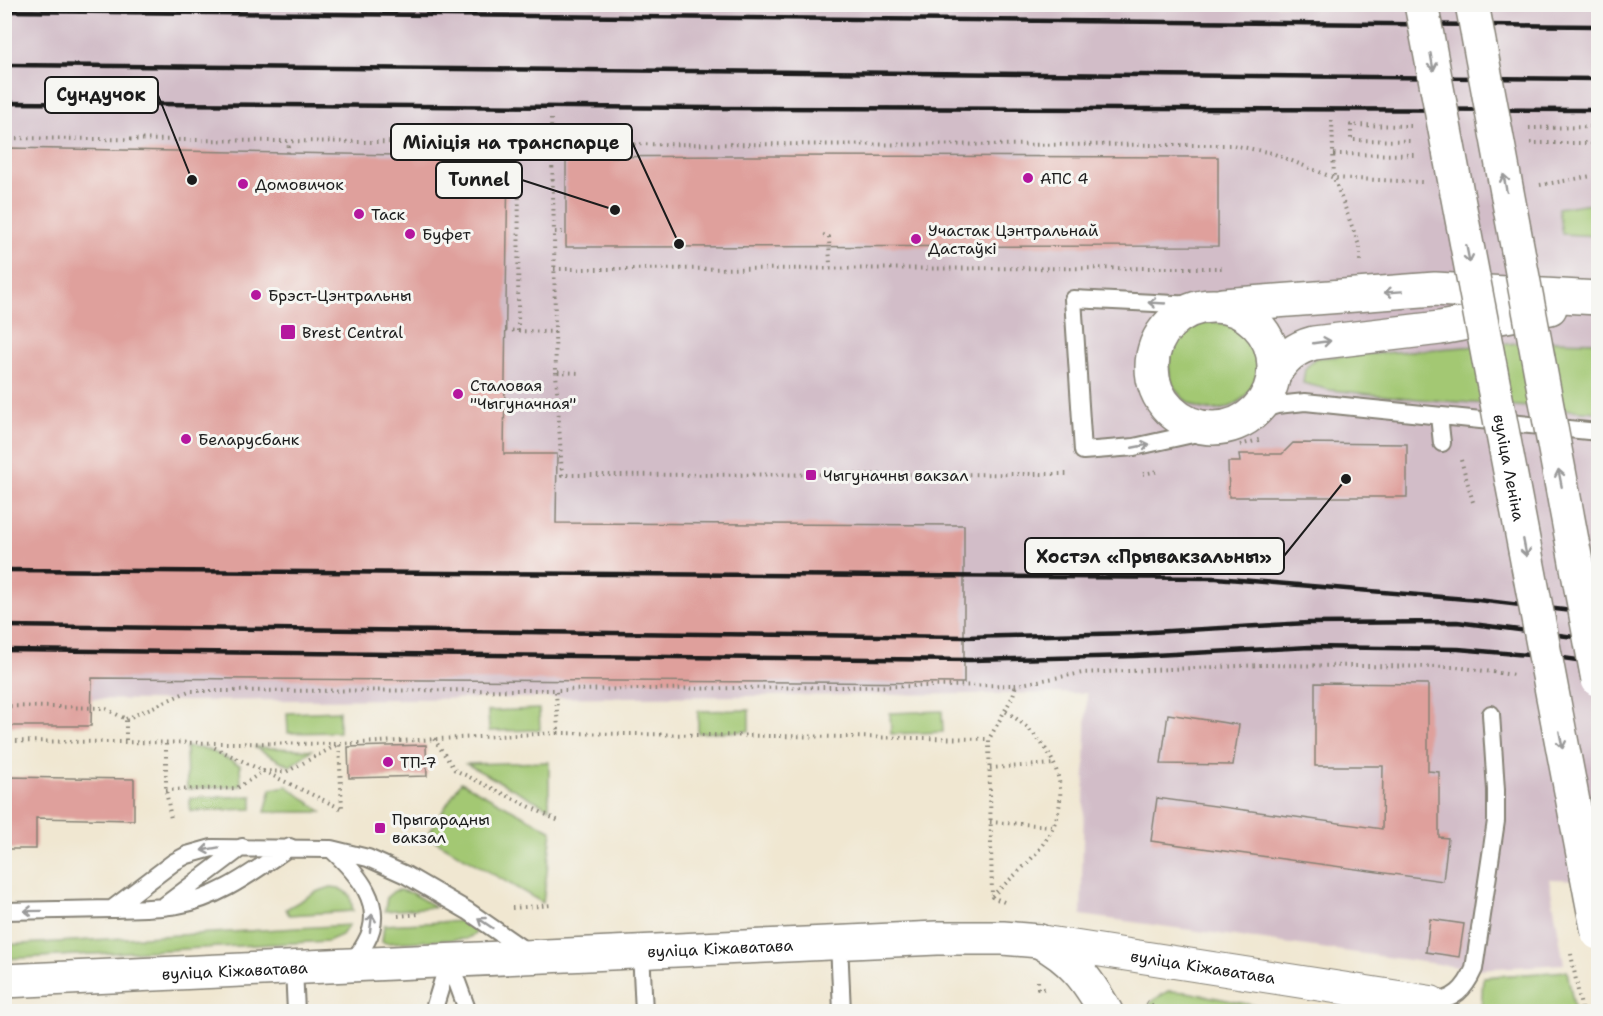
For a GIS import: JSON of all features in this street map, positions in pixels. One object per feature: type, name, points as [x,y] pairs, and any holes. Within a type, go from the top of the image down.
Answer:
[{"type":"street","name":"вуліца Леніна","points":[[1421,4],[1599,933]]},
{"type":"street","points":[[1472,4],[1599,680]]},
{"type":"street","points":[[1215,306],[1235,309],[1252,320],[1266,334],[1273,353],[1275,372],[1264,423],[1240,422],[1229,437],[1181,419],[1166,406],[1156,389],[1152,369],[1154,349],[1163,331],[1177,317],[1196,308],[1215,306],[1435,289],[1599,298]]},
{"type":"street","points":[[1275,372],[1287,356],[1303,346],[1314,343],[1440,328],[1599,298]]},
{"type":"street","name":"вуліца Кіжаватава","points":[[4,981],[839,942],[1003,938],[1039,941],[1431,1002]]},
{"type":"street","points":[[1039,941],[1059,951],[1074,965],[1106,1011]]},
{"type":"lane","points":[[1215,306],[1073,299],[1083,451],[1229,437]]},
{"type":"lane","points":[[1264,423],[1277,405],[1305,402],[1599,432]]},
{"type":"lane","points":[[1439,416],[1442,438]]},
{"type":"lane","points":[[1431,1002],[1451,998],[1461,991],[1469,981],[1474,969],[1496,821],[1491,714]]},
{"type":"lane","points":[[162,907],[242,847]]},
{"type":"lane","points":[[4,911],[162,907],[189,903],[217,893],[290,847]]},
{"type":"lane","points":[[112,909],[180,858],[212,848],[331,849],[368,858],[406,875],[468,911],[533,956]]},
{"type":"lane","points":[[331,849],[359,878],[370,899],[373,917],[372,927],[362,949],[352,959],[338,965]]},
{"type":"lane","points":[[839,942],[842,1011]]},
{"type":"lane","points":[[641,951],[644,1011]]},
{"type":"lane","points":[[433,1011],[449,960]]},
{"type":"lane","points":[[449,960],[468,1011]]},
{"type":"lane","points":[[294,968],[296,1011]]},
{"type":"path","points":[[551,119],[556,372],[562,475],[1078,474]]},
{"type":"path","points":[[1332,120],[1334,178],[1360,248],[1360,264]]},
{"type":"path","points":[[1413,126],[1351,125],[1351,140],[1417,141]]},
{"type":"path","points":[[1529,128],[1599,127]]},
{"type":"path","points":[[4,138],[519,144],[1232,145],[1272,153],[1334,178]]},
{"type":"path","points":[[288,153],[289,142]]},
{"type":"path","points":[[1521,142],[1599,143]]},
{"type":"path","points":[[518,331],[519,144]]},
{"type":"path","points":[[1334,154],[1425,155]]},
{"type":"path","points":[[554,232],[566,232]]},
{"type":"path","points":[[823,235],[829,237],[830,267]]},
{"type":"path","points":[[554,269],[1236,268]]},
{"type":"path","points":[[506,330],[555,332]]},
{"type":"path","points":[[556,372],[579,373]]},
{"type":"path","points":[[1229,437],[1264,423]]},
{"type":"path","points":[[1442,438],[1454,435],[1473,502]]},
{"type":"path","points":[[1137,474],[1148,474],[1159,470]]},
{"type":"path","points":[[126,719],[189,691],[1016,685],[1082,673],[1262,665],[1456,667],[1517,675]]},
{"type":"path","points":[[992,897],[989,739],[1013,696],[1016,685]]},
{"type":"path","points":[[556,690],[558,733]]},
{"type":"path","points":[[4,705],[104,708],[126,719]]},
{"type":"path","points":[[992,897],[1038,849],[1053,826],[1060,800],[1054,764],[1046,746],[1031,729],[1005,711]]},
{"type":"path","points":[[126,719],[126,744]]},
{"type":"path","points":[[4,741],[126,744],[339,744],[558,733],[989,739]]},
{"type":"path","points":[[434,738],[456,770],[561,822]]},
{"type":"path","points":[[166,744],[166,790],[171,819]]},
{"type":"path","points":[[208,744],[342,809],[339,744]]},
{"type":"path","points":[[166,790],[237,788],[264,771],[286,772],[339,744]]},
{"type":"path","points":[[990,768],[1054,764]]},
{"type":"path","points":[[990,822],[1053,826]]},
{"type":"path","points":[[992,897],[1011,905]]},
{"type":"path","points":[[1038,988],[1039,941]]},
{"type":"path","points":[[1146,1002],[1161,1011]]},
{"type":"shaded area","points":[[5,5],[1598,5],[1598,880],[1549,879],[1564,964],[1474,969],[1081,915],[1087,693],[188,701],[5,697]]},
{"type":"green space","points":[[1598,202],[1598,236],[1562,234],[1558,208]]},
{"type":"green space","points":[[1213,322],[1238,329],[1250,341],[1257,366],[1250,391],[1238,403],[1213,410],[1188,403],[1176,391],[1169,366],[1176,341],[1188,329]]},
{"type":"green space","points":[[1547,341],[1598,342],[1598,412],[1418,399],[1330,390],[1303,383],[1305,369],[1315,358]]},
{"type":"green space","points":[[539,709],[540,730],[489,731],[488,711]]},
{"type":"green space","points":[[749,710],[749,731],[698,733],[698,711]]},
{"type":"green space","points":[[339,711],[339,732],[288,733],[287,713]]},
{"type":"green space","points":[[942,711],[943,732],[891,734],[890,713]]},
{"type":"green space","points":[[186,747],[207,749],[240,765],[241,786],[187,789]]},
{"type":"green space","points":[[254,747],[312,750],[290,766]]},
{"type":"green space","points":[[549,762],[549,808],[466,764]]},
{"type":"green space","points":[[461,782],[552,831],[543,903],[427,836]]},
{"type":"green space","points":[[287,786],[322,812],[265,812],[271,789]]},
{"type":"green space","points":[[252,796],[252,809],[190,811],[190,798]]},
{"type":"green space","points":[[331,887],[339,888],[350,895],[353,911],[289,915],[286,909],[316,892]]},
{"type":"green space","points":[[394,891],[412,893],[435,907],[385,911],[387,897]]},
{"type":"green space","points":[[464,921],[472,924],[476,930],[475,934],[466,939],[382,942],[384,925]]},
{"type":"green space","points":[[349,925],[342,935],[328,941],[5,959],[5,945]]},
{"type":"green space","points":[[1567,971],[1575,1011],[1481,1011],[1483,977]]},
{"type":"green space","points":[[1168,991],[1187,992],[1282,1011],[1146,1011],[1152,1001]]},
{"type":"building","points":[[6,148],[508,157],[504,454],[557,454],[556,523],[964,525],[964,683],[92,678],[91,726],[4,726]]},
{"type":"building","points":[[566,157],[1218,157],[1218,246],[566,247]]},
{"type":"building","points":[[1293,443],[1407,444],[1407,497],[1229,497],[1228,462],[1240,462],[1239,454],[1282,454]]},
{"type":"building","points":[[1315,683],[1428,684],[1428,771],[1439,772],[1439,837],[1448,838],[1443,881],[1151,841],[1157,798],[1382,829],[1383,766],[1315,766]]},
{"type":"building","points":[[1168,714],[1239,725],[1233,765],[1161,764]]},
{"type":"building","name":"ТП-7","points":[[426,745],[427,776],[349,778],[348,747]]},
{"type":"building","points":[[4,777],[134,779],[134,820],[36,818],[36,849],[4,849]]},
{"type":"building","points":[[1430,919],[1464,924],[1459,957],[1426,952]]},
{"type":"railway","points":[[4,11],[1598,26]]},
{"type":"railway","points":[[4,65],[1598,79]]},
{"type":"railway","points":[[4,103],[711,108],[1598,110]]},
{"type":"railway","points":[[4,570],[1216,578],[1478,600],[1598,614]]},
{"type":"railway","points":[[4,626],[966,637],[1134,633],[1308,623],[1457,622],[1598,640]]},
{"type":"railway","points":[[4,650],[971,660],[1135,656],[1310,647],[1458,649],[1598,663]]},
{"type":"place","name":"АПС 4","points":[[1028,178]]},
{"type":"place","name":"Сундучок","points":[[192,180]]},
{"type":"place","name":"Домовичок","points":[[243,184]]},
{"type":"place","name":"Tunnel","points":[[615,210]]},
{"type":"place","name":"Таск","points":[[359,214]]},
{"type":"place","name":"Буфет","points":[[410,234]]},
{"type":"place","name":"Участак Цэнтральнай Дастаўкі","points":[[916,239]]},
{"type":"place","name":"Міліція на транспарце","points":[[679,244]]},
{"type":"place","name":"Брэст-Цэнтральны","points":[[256,295]]},
{"type":"place","name":"Brest Central","points":[[288,332]]},
{"type":"place","name":"Сталовая \"Чыгуначная\"","points":[[458,394]]},
{"type":"place","name":"Беларусбанк","points":[[186,439]]},
{"type":"place","name":"Чыгуначны вакзал","points":[[811,475]]},
{"type":"place","name":"Хостэл «Прывакзальны»","points":[[1346,479]]},
{"type":"place","name":"ТП-7","points":[[388,762]]},
{"type":"place","name":"Прыгарадны вакзал","points":[[380,828]]}]
